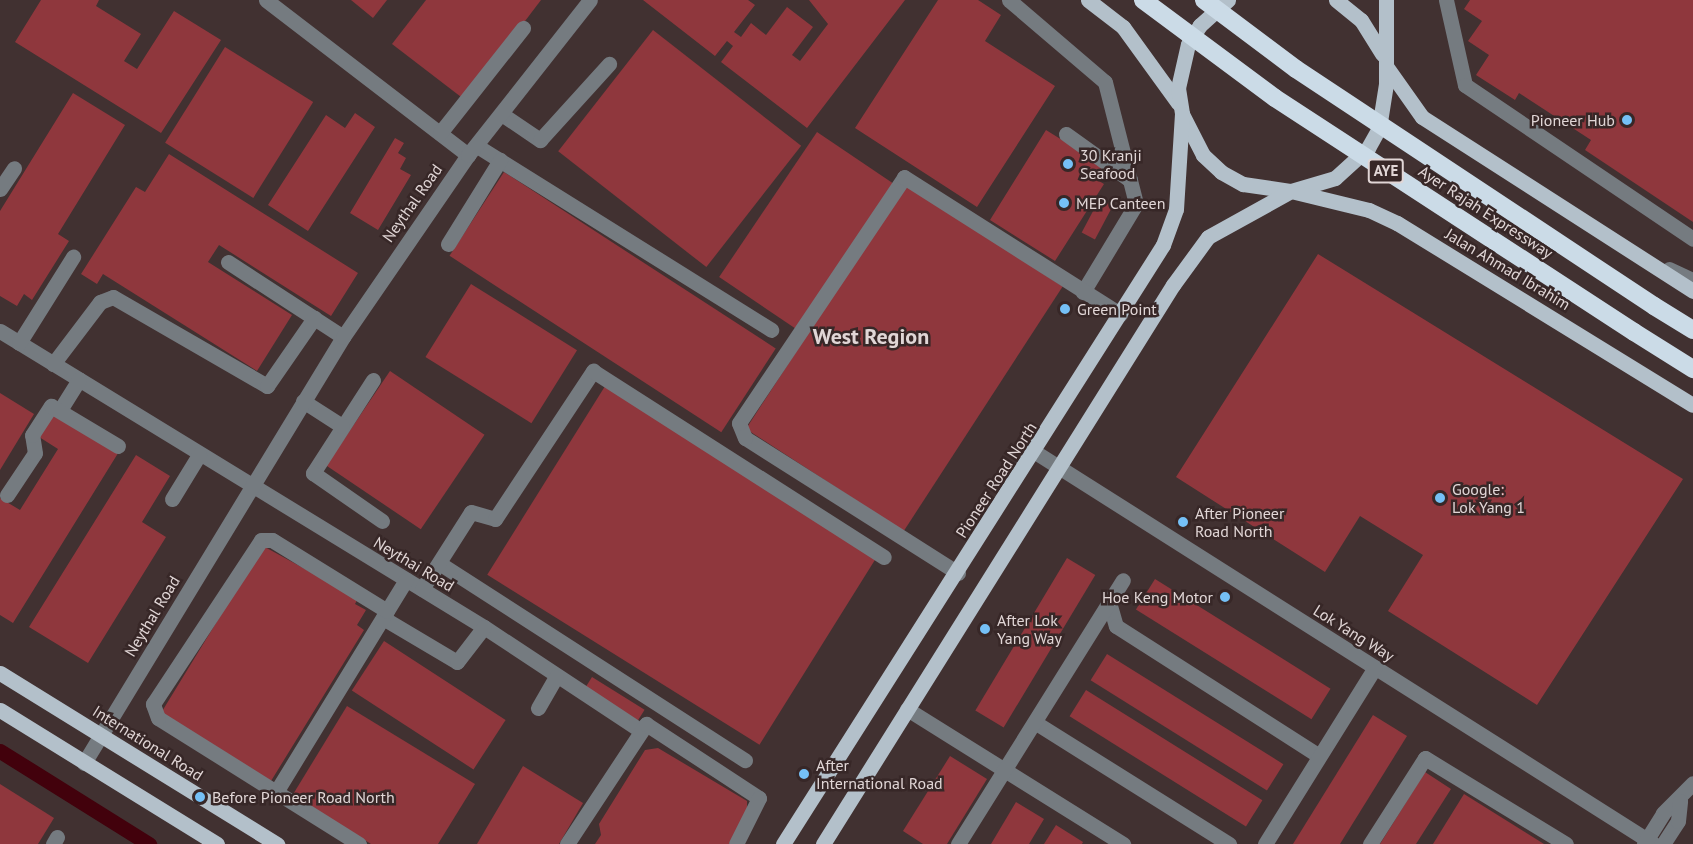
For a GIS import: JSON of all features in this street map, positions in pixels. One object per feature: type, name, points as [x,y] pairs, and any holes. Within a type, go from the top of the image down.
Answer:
[{"type":"highway","name":"Ayer Rajah Expressway","points":[[1143,0],[1275,98],[1634,333],[1693,369]]},
{"type":"highway","name":"Ayer Rajah Expressway","points":[[1204,0],[1296,69],[1693,330]]},
{"type":"main road","points":[[1088,0],[1123,27],[1181,111]]},
{"type":"main road","name":"Pioneer Road North","points":[[783,844],[1035,452],[1162,245],[1176,209],[1181,65],[1188,44],[1200,25],[1228,0]]},
{"type":"main road","points":[[1336,0],[1361,21],[1422,117],[1693,291]]},
{"type":"main road","points":[[823,844],[1059,468],[1208,237],[1292,191],[1335,178],[1368,148],[1385,106],[1383,58],[1386,0]]},
{"type":"main road","name":"Jalan Ahmad Ibrahim","points":[[1181,111],[1203,155],[1221,172],[1243,184],[1292,191],[1369,210],[1397,223],[1693,405]]},
{"type":"main road","name":"International Road","points":[[0,673],[277,844]]},
{"type":"main road","points":[[0,710],[217,844]]},
{"type":"street","points":[[266,0],[440,133],[473,150],[500,160],[771,330]]},
{"type":"street","name":"Neythal Road","points":[[84,763],[343,337],[473,150],[590,0]]},
{"type":"street","points":[[1009,0],[1102,76],[1130,180],[1136,208],[1083,292]]},
{"type":"street","points":[[1446,0],[1465,85],[1693,239]]},
{"type":"street","points":[[440,133],[523,28]]},
{"type":"street","points":[[503,114],[540,140],[609,64]]},
{"type":"street","points":[[1066,134],[1130,180]]},
{"type":"street","points":[[448,244],[500,160]]},
{"type":"street","points":[[0,189],[14,168]]},
{"type":"street","points":[[957,573],[742,436],[739,423],[900,179],[908,178],[1120,314]]},
{"type":"street","points":[[19,343],[73,256]]},
{"type":"street","points":[[228,262],[343,337]]},
{"type":"street","points":[[1654,266],[1693,280]]},
{"type":"street","points":[[53,364],[100,302],[113,297],[267,386],[314,318]]},
{"type":"street","points":[[0,333],[250,487]]},
{"type":"street","points":[[422,589],[472,510],[495,519],[593,370],[884,557]]},
{"type":"street","points":[[60,410],[79,380]]},
{"type":"street","points":[[373,380],[315,466],[315,476],[382,521]]},
{"type":"street","points":[[303,401],[342,426]]},
{"type":"street","points":[[7,495],[35,453],[31,438],[49,408],[60,410],[118,446]]},
{"type":"street","name":"Lok Yang Way","points":[[1035,452],[1648,842]]},
{"type":"street","points":[[172,499],[199,455]]},
{"type":"street","name":"Neythai Road","points":[[250,487],[484,627],[556,677],[638,729]]},
{"type":"street","points":[[359,844],[158,718],[154,701],[261,540],[272,540],[457,662],[484,627]]},
{"type":"street","points":[[439,562],[745,760]]},
{"type":"street","points":[[276,792],[406,580]]},
{"type":"street","points":[[958,844],[1004,769],[1036,723],[1123,580]]},
{"type":"street","points":[[1109,602],[1116,626],[1319,756]]},
{"type":"street","points":[[1089,634],[1116,626]]},
{"type":"street","points":[[1264,844],[1375,667]]},
{"type":"street","points":[[538,708],[556,677]]},
{"type":"street","points":[[907,708],[1117,842]]},
{"type":"street","points":[[1036,723],[1229,844]]},
{"type":"street","points":[[567,844],[638,729],[647,724],[757,794],[760,805],[736,844]]},
{"type":"street","points":[[1370,844],[1425,758],[1566,844]]},
{"type":"street","points":[[1648,842],[1663,813],[1680,801],[1693,783]]},
{"type":"street","points":[[1663,844],[1677,821],[1680,801]]},
{"type":"building","points":[[41,0],[99,0],[96,6],[141,34],[124,61],[137,69],[174,11],[221,40],[161,133],[15,42]]},
{"type":"building","points":[[351,0],[387,0],[373,18]]},
{"type":"building","points":[[426,0],[541,0],[465,100],[392,44]]},
{"type":"building","points":[[643,0],[748,0],[755,5],[734,32],[741,37],[751,23],[766,35],[787,7],[813,27],[792,55],[800,61],[828,24],[809,0],[905,0],[807,128],[721,62],[733,46],[727,41],[715,56]]},
{"type":"building","points":[[938,0],[978,0],[1001,15],[985,41],[1055,86],[977,207],[855,128]]},
{"type":"building","name":"Pioneer Hub","points":[[1470,0],[1693,0],[1693,222],[1585,150],[1591,140],[1519,93],[1515,100],[1476,75],[1489,55],[1468,41],[1482,21],[1464,9]]},
{"type":"building","points":[[653,30],[801,146],[706,267],[558,151]]},
{"type":"building","points":[[225,47],[313,102],[253,198],[165,143]]},
{"type":"building","points":[[73,93],[125,125],[58,234],[69,241],[32,300],[24,294],[17,306],[0,296],[0,211]]},
{"type":"building","points":[[355,113],[375,127],[308,231],[268,205],[326,115],[345,128]]},
{"type":"building","points":[[1046,130],[1107,168],[1099,181],[1104,184],[1055,261],[990,220]]},
{"type":"building","points":[[817,132],[893,183],[795,329],[719,277]]},
{"type":"building","points":[[395,138],[404,143],[398,153],[406,158],[400,169],[411,175],[378,230],[350,213]]},
{"type":"building","points":[[169,154],[358,273],[331,316],[219,245],[208,262],[292,315],[257,371],[103,274],[97,284],[81,274],[136,187],[145,192]]},
{"type":"building","points":[[504,172],[776,348],[721,432],[450,256]]},
{"type":"building","points":[[905,184],[1063,286],[904,531],[746,429]]},
{"type":"building","points":[[1100,198],[1113,205],[1095,239],[1082,232]]},
{"type":"building","name":"Google: Lok Yang 1","points":[[1318,254],[1683,479],[1537,705],[1388,611],[1423,555],[1360,516],[1325,572],[1176,477]]},
{"type":"building","points":[[471,284],[577,350],[531,423],[425,357]]},
{"type":"building","points":[[390,371],[485,435],[421,529],[326,466]]},
{"type":"building","points":[[607,383],[879,553],[759,745],[487,575]]},
{"type":"building","points":[[0,393],[34,414],[0,470]]},
{"type":"building","points":[[53,408],[120,450],[13,623],[0,615],[0,498],[20,510],[58,449],[36,435]]},
{"type":"building","points":[[136,455],[170,476],[142,522],[166,537],[88,663],[29,627]]},
{"type":"building","points":[[263,546],[358,598],[355,604],[366,610],[357,625],[364,630],[271,781],[161,713]]},
{"type":"building","points":[[1067,558],[1095,575],[1004,728],[975,711]]},
{"type":"building","points":[[1155,579],[1331,689],[1311,719],[1136,610]]},
{"type":"building","points":[[384,641],[506,720],[473,769],[352,690]]},
{"type":"building","points":[[1107,654],[1283,764],[1267,791],[1091,680]]},
{"type":"building","points":[[592,677],[645,710],[637,723],[584,690]]},
{"type":"building","points":[[1086,690],[1262,800],[1246,827],[1070,716]]},
{"type":"building","points":[[347,706],[475,784],[438,844],[371,844],[292,796]]},
{"type":"building","points":[[1373,715],[1407,736],[1340,844],[1293,844]]},
{"type":"building","points":[[658,748],[747,801],[747,814],[729,844],[595,844],[601,835],[599,824],[645,750]]},
{"type":"building","points":[[950,756],[987,779],[947,844],[923,844],[903,831]]},
{"type":"building","points":[[523,766],[583,803],[559,844],[477,844]]},
{"type":"building","points":[[1425,772],[1451,789],[1416,844],[1380,844]]},
{"type":"building","points":[[0,784],[54,818],[38,844],[0,844]]},
{"type":"building","points":[[1464,794],[1544,844],[1433,844]]},
{"type":"building","points":[[1016,802],[1044,819],[1029,844],[991,844]]},
{"type":"building","points":[[1056,825],[1083,842],[1082,844],[1044,844]]},
{"type":"waterway","points":[[0,751],[149,844]]},
{"type":"place","name":"Pioneer Hub","points":[[1627,120]]},
{"type":"place","name":"30 Kranji Seafood","points":[[1068,164]]},
{"type":"place","name":"MEP Canteen","points":[[1064,203]]},
{"type":"place","name":"Green Point","points":[[1065,309]]},
{"type":"place","name":"Google: Lok Yang 1","points":[[1440,498]]},
{"type":"place","name":"After Pioneer Road North","points":[[1183,522]]},
{"type":"place","name":"Hoe Keng Motor","points":[[1225,597]]},
{"type":"place","name":"After Lok Yang Way","points":[[985,629]]},
{"type":"place","name":"After International Road","points":[[804,774]]},
{"type":"place","name":"Before Pioneer Road North","points":[[200,797]]},
{"type":"district","name":"West Region","points":[[871,337]]}]
